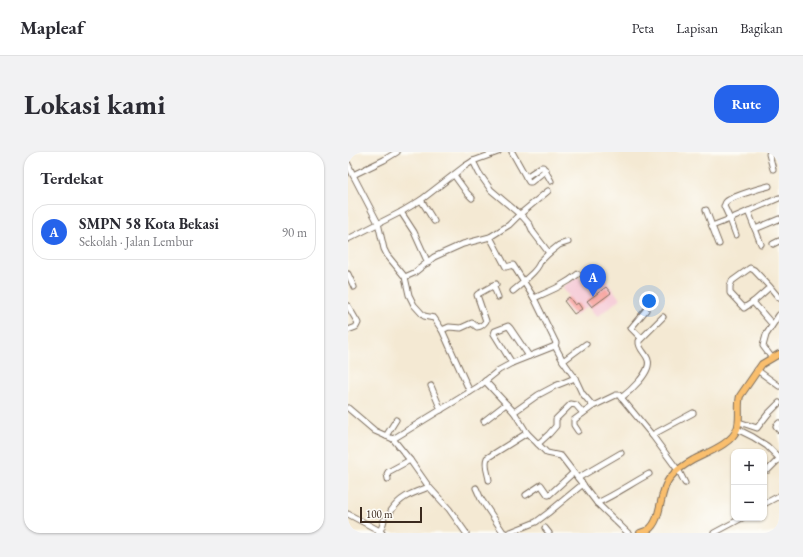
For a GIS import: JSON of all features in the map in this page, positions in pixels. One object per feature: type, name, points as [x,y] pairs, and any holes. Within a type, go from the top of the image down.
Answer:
[{"type":"main road","points":[[639,533],[648,530],[655,523],[664,489],[668,480],[678,470],[693,460],[724,444],[734,436],[737,429],[740,396],[762,364],[779,354]]},
{"type":"street","points":[[353,175],[380,163],[397,152]]},
{"type":"street","points":[[348,239],[421,200],[465,166],[498,152]]},
{"type":"street","points":[[512,152],[526,177],[543,167],[551,180]]},
{"type":"street","points":[[772,152],[770,154],[773,169]]},
{"type":"street","points":[[473,162],[491,190],[523,217],[549,253]]},
{"type":"street","points":[[348,164],[378,223],[384,249],[387,255],[405,277],[409,296],[414,305],[424,316],[434,318],[442,330],[470,392]]},
{"type":"street","points":[[454,175],[472,198]]},
{"type":"street","points":[[736,235],[724,206],[726,202],[747,192],[768,186]]},
{"type":"street","points":[[405,277],[414,273],[434,257],[463,244],[490,237],[509,224],[548,191]]},
{"type":"street","points":[[712,226],[779,198]]},
{"type":"street","points":[[421,200],[434,221]]},
{"type":"street","points":[[706,210],[719,244]]},
{"type":"street","points":[[748,211],[761,244]]},
{"type":"street","points":[[401,212],[414,232],[428,263]]},
{"type":"street","points":[[755,229],[779,219]]},
{"type":"street","points":[[490,237],[506,267],[513,265],[534,298],[563,361],[575,378],[582,393],[593,406]]},
{"type":"street","points":[[513,290],[537,270],[540,262],[549,253],[559,245],[568,242]]},
{"type":"street","points":[[773,244],[779,242]]},
{"type":"street","points":[[770,287],[744,308],[730,293],[732,281],[750,268],[754,270],[770,287],[779,298]]},
{"type":"street","points":[[348,274],[354,287]]},
{"type":"street","points":[[534,298],[560,287],[578,274]]},
{"type":"street","points":[[442,330],[449,327],[461,328],[472,322],[476,327],[479,327],[486,321],[477,295],[495,284],[498,297]]},
{"type":"street","points":[[753,302],[772,324]]},
{"type":"street","points":[[348,306],[358,323],[356,327],[348,330]]},
{"type":"street","points":[[641,338],[631,328],[646,310]]},
{"type":"street","points":[[772,358],[763,346],[766,335],[779,315]]},
{"type":"street","points":[[622,398],[638,384],[648,368],[648,360],[638,343],[662,317]]},
{"type":"street","points":[[512,363],[494,334],[495,331],[506,326],[529,356]]},
{"type":"street","points":[[563,361],[586,344]]},
{"type":"street","points":[[393,439],[478,387],[499,370],[512,363],[555,346]]},
{"type":"street","points":[[758,370],[779,386]]},
{"type":"street","points":[[514,412],[538,395],[575,378]]},
{"type":"street","points":[[485,381],[514,412],[527,432],[538,444],[547,453],[561,456],[597,503],[628,533]]},
{"type":"street","points":[[431,386],[441,410]]},
{"type":"street","points":[[578,430],[574,425],[574,420],[593,406],[619,395],[652,435],[686,483]]},
{"type":"street","points":[[738,422],[757,428],[779,403]]},
{"type":"street","points":[[484,421],[506,404]]},
{"type":"street","points":[[538,444],[556,426],[556,419],[571,404],[576,405],[583,413]]},
{"type":"street","points":[[348,408],[375,430],[393,439],[410,460],[428,487],[449,509],[466,533]]},
{"type":"street","points":[[652,435],[693,413]]},
{"type":"street","points":[[386,436],[396,420]]},
{"type":"street","points":[[779,423],[776,426],[779,430]]},
{"type":"street","points":[[737,429],[767,446],[779,458],[768,470]]},
{"type":"street","points":[[489,480],[486,465],[487,458],[527,432]]},
{"type":"street","points":[[578,478],[621,453]]},
{"type":"street","points":[[388,479],[388,472],[410,460]]},
{"type":"street","points":[[526,495],[540,484],[549,495],[573,473]]},
{"type":"street","points":[[597,503],[609,498],[649,474]]},
{"type":"street","points":[[508,533],[536,522],[583,484]]},
{"type":"street","points":[[391,511],[403,498],[428,487]]},
{"type":"street","points":[[476,488],[480,499],[505,533]]},
{"type":"street","points":[[767,502],[779,496]]},
{"type":"street","points":[[348,514],[380,532],[384,520]]},
{"type":"street","points":[[714,533],[736,521]]},
{"type":"street","points":[[545,528],[548,533]]},
{"type":"shaded area","points":[[578,276],[590,292],[606,280],[620,299],[597,317],[588,306],[574,317],[562,301],[569,296],[562,287]]},
{"type":"building","points":[[606,287],[611,293],[592,307],[587,301]]},
{"type":"building","points":[[569,297],[575,305],[578,303],[582,309],[574,314],[564,301]]},
{"type":"place","name":"SMPN 58 Kota Bekasi","points":[[593,297]]}]
